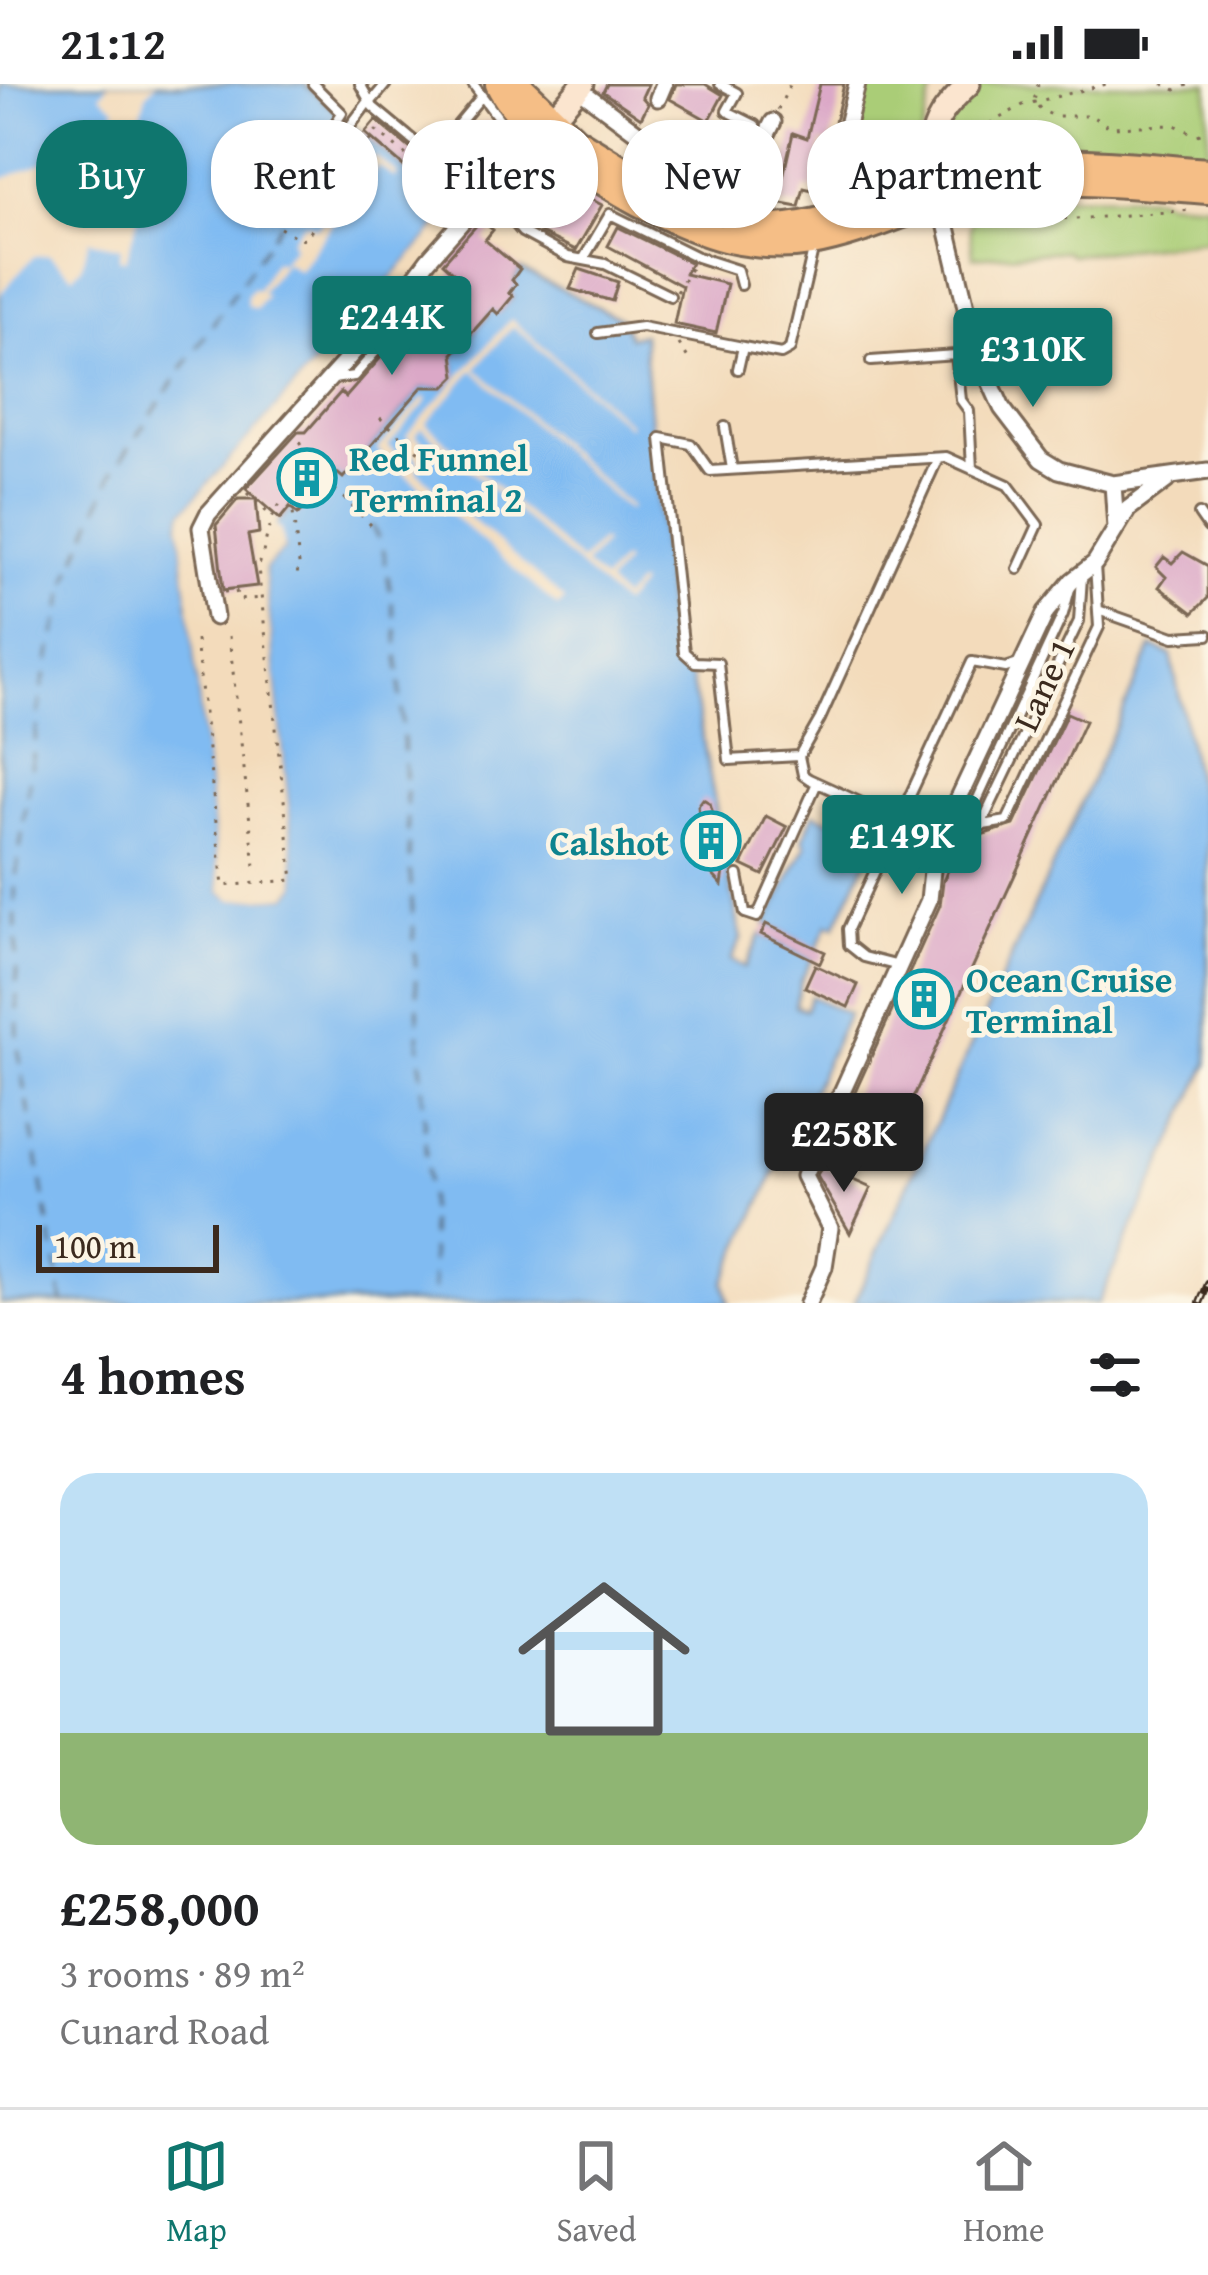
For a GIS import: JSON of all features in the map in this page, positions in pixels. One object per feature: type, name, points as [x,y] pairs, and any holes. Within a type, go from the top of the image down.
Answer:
[{"type":"main road","points":[[518,84],[543,120]]},
{"type":"main road","points":[[490,90],[537,120]]},
{"type":"main road","points":[[598,156],[714,220],[756,229],[807,225]]},
{"type":"main road","points":[[1084,161],[1208,172]]},
{"type":"main road","points":[[598,179],[701,230],[761,245],[813,243],[849,228]]},
{"type":"main road","points":[[1084,187],[1208,191]]},
{"type":"street","points":[[848,120],[857,84]]},
{"type":"street","points":[[938,120],[969,84]]},
{"type":"street","points":[[551,120],[581,86],[622,120]]},
{"type":"street","points":[[215,617],[203,521],[331,380],[456,228]]},
{"type":"street","points":[[947,228],[967,307],[966,328],[1002,408],[1041,459],[1059,470],[1113,484],[1208,471]]},
{"type":"street","points":[[808,1303],[824,1267],[830,1228],[804,1176],[929,900],[932,862],[942,832],[1046,611],[1095,563],[1128,509],[1167,480]]},
{"type":"street","points":[[1113,484],[1116,528]]},
{"type":"lane","points":[[314,84],[342,108],[312,169],[351,125],[366,95],[386,84]]},
{"type":"lane","points":[[473,84],[490,90],[503,120]]},
{"type":"lane","points":[[720,84],[737,94],[728,111],[750,120]]},
{"type":"lane","points":[[366,95],[432,156],[490,90]]},
{"type":"lane","points":[[584,258],[610,214],[698,257],[737,270],[741,285]]},
{"type":"lane","points":[[517,228],[568,256],[605,264],[670,296]]},
{"type":"lane","points":[[598,333],[642,327],[781,353],[790,349],[813,243]]},
{"type":"lane","points":[[738,369],[743,346]]},
{"type":"lane","points":[[871,361],[956,355],[962,400],[969,411],[972,469]]},
{"type":"lane","points":[[725,427],[732,469]]},
{"type":"lane","points":[[799,756],[729,760],[718,663],[695,662],[684,652],[661,438],[691,444],[710,471],[946,457],[1008,485],[1038,526],[1018,569]]},
{"type":"lane","points":[[938,458],[799,756],[803,775],[899,820],[942,832],[980,828],[1079,621],[1077,578]]},
{"type":"lane","points":[[1198,514],[1208,527]]},
{"type":"lane","name":"Lane 1","points":[[980,828],[1007,821],[1100,627],[1095,563]]},
{"type":"lane","points":[[963,831],[1077,578]]},
{"type":"lane","points":[[1098,610],[1174,638],[1208,635]]},
{"type":"lane","points":[[898,966],[864,957],[849,945],[848,928],[972,662],[1006,668],[1023,663]]},
{"type":"lane","points":[[738,875],[745,913],[757,917],[813,781]]},
{"type":"path","points":[[769,120],[790,84]]},
{"type":"path","points":[[1034,101],[1038,84]]},
{"type":"path","points":[[998,120],[1034,101],[1107,84]]},
{"type":"path","points":[[1163,84],[1176,90],[1190,84]]},
{"type":"path","points":[[1034,101],[1054,116],[1091,116],[1110,127],[1175,125],[1198,134],[1208,132]]},
{"type":"path","points":[[1084,218],[1208,208]]},
{"type":"path","points":[[280,228],[301,239],[312,228]]},
{"type":"path","points":[[670,296],[681,290],[698,257]]},
{"type":"path","points":[[570,289],[612,302]]},
{"type":"path","points":[[380,418],[419,452]]},
{"type":"path","points":[[296,429],[309,464],[371,525]]},
{"type":"path","points":[[196,640],[223,886],[293,880],[258,568],[268,542],[270,515],[309,464]]},
{"type":"path","points":[[306,472],[310,475],[292,496],[295,499],[309,481],[312,484],[298,501],[302,504],[319,484],[325,484]]},
{"type":"path","points":[[241,488],[270,515]]},
{"type":"path","points":[[285,498],[292,508],[300,572],[296,572]]},
{"type":"path","points":[[220,593],[236,591],[238,600],[262,598]]},
{"type":"path","points":[[229,636],[255,866]]},
{"type":"green space","points":[[864,84],[933,87],[925,120],[855,120]]},
{"type":"green space","points":[[981,84],[1208,84],[1208,155],[1084,147],[1084,120],[951,120]]},
{"type":"green space","points":[[1084,196],[1156,197],[1208,204],[1208,240],[1071,255],[1065,251],[973,257],[970,228],[1084,228]]},
{"type":"water","points":[[0,84],[304,84],[347,120],[211,120],[211,228],[378,228],[378,147],[402,167],[402,228],[437,228],[184,511],[180,524],[221,891],[232,899],[288,896],[296,885],[264,568],[284,549],[274,524],[336,472],[344,477],[422,387],[445,387],[456,375],[453,354],[488,316],[488,305],[498,313],[513,297],[509,293],[520,269],[622,319],[629,337],[643,334],[670,641],[676,660],[691,678],[741,939],[731,960],[745,967],[761,934],[812,959],[795,1006],[806,1010],[810,996],[848,1014],[724,1282],[729,1303],[0,1303]]},
{"type":"water","points":[[1152,647],[1171,655],[1208,840],[1208,1064],[1098,1303],[854,1303]]},
{"type":"water","points":[[814,813],[875,842],[835,927],[828,924],[817,949],[766,924],[806,846],[803,839]]},
{"type":"pier","points":[[109,84],[156,84],[146,95],[139,120],[112,120],[116,108],[100,95]]},
{"type":"pier","points":[[378,158],[398,174],[395,178],[378,166]]},
{"type":"pier","points":[[36,166],[36,228],[135,228],[126,260],[119,259],[121,248],[89,240],[82,266],[73,276],[49,255],[34,256],[0,294],[0,180]]},
{"type":"pier","points":[[299,228],[329,228],[299,271],[285,262],[261,292],[266,296],[256,309],[247,306],[247,296],[253,288],[257,290],[274,261],[280,263],[293,248],[291,239]]},
{"type":"pier","points":[[437,228],[445,228],[189,514],[186,524],[227,888],[234,893],[285,890],[290,883],[258,568],[277,547],[269,522],[447,355],[516,266],[520,269],[512,280],[516,284],[510,293],[513,296],[498,314],[489,306],[484,311],[488,315],[453,354],[456,376],[445,387],[421,387],[343,478],[335,472],[298,514],[290,507],[275,524],[281,530],[284,549],[264,568],[296,885],[288,896],[232,900],[221,891],[180,524],[184,511]]},
{"type":"pier","points":[[511,319],[630,424],[513,326],[476,368],[631,507],[628,510],[473,370],[426,424],[581,562],[601,540],[604,543],[585,565],[603,581],[622,560],[625,563],[607,584],[623,599],[640,585],[623,605],[422,428],[415,435],[432,450],[416,471],[565,600],[558,607],[377,450],[424,397],[428,400],[388,446],[412,467],[418,460],[405,449],[411,441],[406,436]]},
{"type":"building","points":[[607,84],[648,84],[642,97],[648,104],[641,118],[603,92]]},
{"type":"building","points":[[676,84],[705,84],[723,95],[710,120],[670,99]]},
{"type":"building","points":[[820,84],[844,84],[835,120],[811,120]]},
{"type":"building","points":[[378,122],[402,142],[402,165],[378,144]]},
{"type":"building","points":[[793,133],[807,138],[807,189],[799,207],[783,204],[783,177]]},
{"type":"building","points":[[618,227],[691,263],[685,274],[727,284],[716,333],[674,324],[682,286],[608,246]]},
{"type":"building","points":[[474,228],[491,228],[485,240],[520,269],[512,280],[516,284],[509,293],[513,296],[498,314],[493,309],[453,354],[456,376],[445,387],[422,387],[343,478],[336,472],[298,514],[290,507],[280,519],[246,489],[341,392],[346,397],[391,346],[454,273],[443,263]]},
{"type":"building","points":[[544,228],[589,228],[576,250],[541,233]]},
{"type":"building","points":[[579,269],[618,282],[612,301],[570,289]]},
{"type":"building","points":[[238,499],[256,499],[259,533],[248,535],[257,586],[223,590],[216,525]]},
{"type":"building","points":[[1183,552],[1208,566],[1208,598],[1193,613],[1159,587],[1166,577],[1156,567],[1164,557],[1172,563]]},
{"type":"building","name":"Ocean Cruise Terminal","points":[[1067,713],[1085,721],[887,1155],[837,1132],[940,905],[943,881],[960,844],[975,850],[981,835],[1014,825]]},
{"type":"building","name":"Calshot","points":[[703,799],[710,803],[720,839],[725,864],[722,885],[711,873],[702,842],[698,806]]},
{"type":"building","points":[[766,816],[787,827],[763,875],[742,865]]},
{"type":"building","points":[[766,924],[825,952],[820,963],[761,934]]},
{"type":"building","points":[[815,965],[858,985],[848,1007],[805,987]]},
{"type":"building","points":[[822,1166],[871,1188],[850,1233],[817,1176]]},
{"type":"ferry route","points":[[63,1303],[18,1048],[15,884],[43,685],[69,577],[114,470],[278,228]]},
{"type":"ferry route","points":[[371,525],[383,547],[397,632],[434,1303]]},
{"type":"railway","points":[[1200,1303],[1208,1284]]},
{"type":"place","name":"Red Funnel Terminal 2","points":[[307,478]]},
{"type":"place","name":"Calshot","points":[[711,841]]},
{"type":"place","name":"Ocean Cruise Terminal","points":[[924,999]]}]
